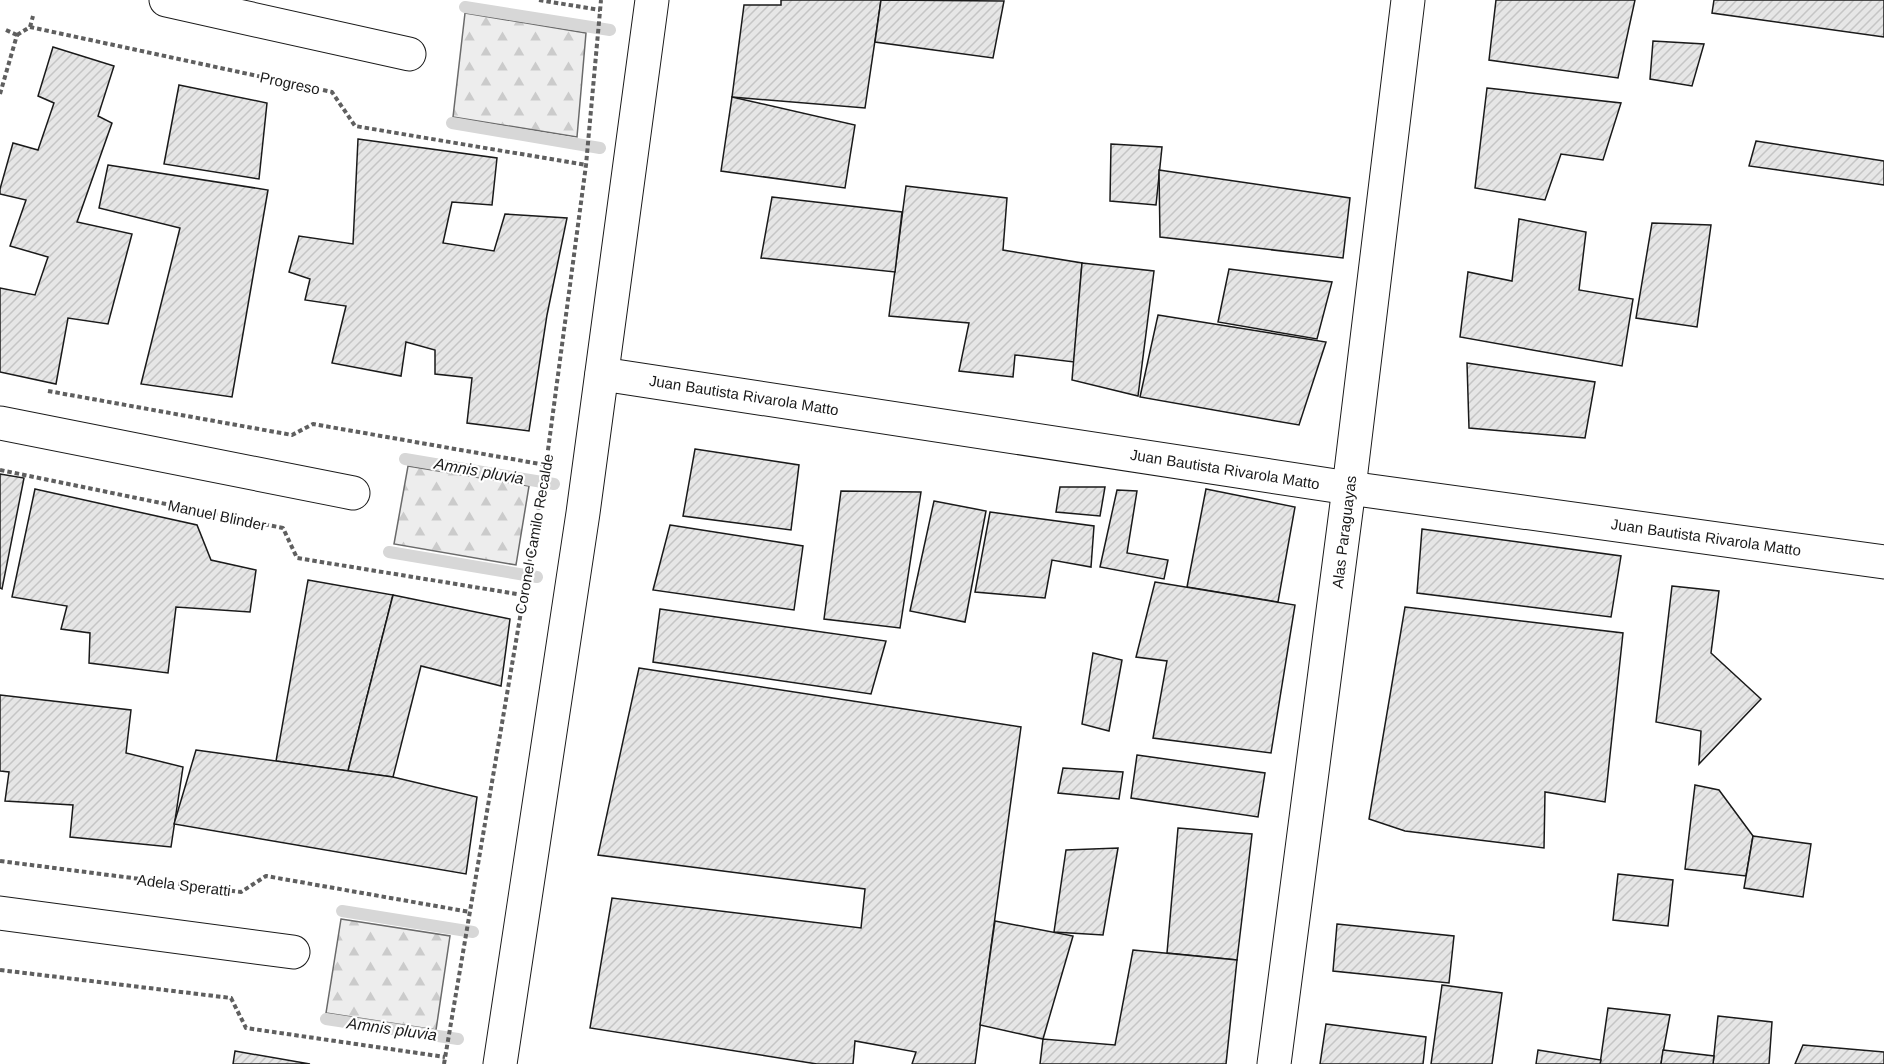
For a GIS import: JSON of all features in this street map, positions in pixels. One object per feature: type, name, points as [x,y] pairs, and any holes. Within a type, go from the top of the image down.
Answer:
[{"type":"street","points":[[166,0],[409,54]]},
{"type":"street","points":[[500,1064],[583,513],[652,0]]},
{"type":"street","name":"Alas Paraguayas","points":[[1274,1064],[1349,488],[1408,0]]},
{"type":"street","name":"Juan Bautista Rivarola Matto","points":[[602,374],[1349,488],[1884,561]]},
{"type":"street","points":[[0,423],[353,493]]},
{"type":"street","points":[[0,913],[293,952]]},
{"type":"path","points":[[538,0],[600,10]]},
{"type":"path","name":"Coronel Camilo Recalde","points":[[444,1064],[546,465],[585,165],[601,0]]},
{"type":"path","points":[[0,94],[17,35],[30,27],[33,16]]},
{"type":"path","name":"Progreso","points":[[30,27],[333,92],[355,126],[585,165]]},
{"type":"path","points":[[6,30],[17,35]]},
{"type":"path","points":[[47,391],[292,435],[313,424],[546,465]]},
{"type":"path","name":"Manuel Blinder","points":[[0,470],[283,528],[297,558],[523,595]]},
{"type":"path","name":"Adela Speratti","points":[[0,861],[241,892],[266,876],[470,912]]},
{"type":"path","points":[[0,970],[231,998],[246,1028],[445,1057]]},
{"type":"green space","points":[[465,13],[586,33],[577,137],[453,117]]},
{"type":"green space","points":[[408,466],[529,486],[516,565],[394,544]]},
{"type":"green space","points":[[341,919],[450,936],[436,1030],[326,1013]]},
{"type":"building","points":[[781,0],[881,0],[865,108],[732,97],[744,5],[781,5]]},
{"type":"building","points":[[881,0],[1004,1],[993,58],[875,42]]},
{"type":"building","points":[[1496,0],[1635,0],[1618,78],[1489,60]]},
{"type":"building","points":[[1714,0],[1884,0],[1884,37],[1712,13]]},
{"type":"building","points":[[1653,41],[1704,44],[1692,86],[1650,79]]},
{"type":"building","points":[[53,47],[114,66],[98,116],[112,123],[77,222],[132,234],[108,324],[68,318],[56,384],[0,372],[0,288],[35,295],[48,257],[10,246],[26,200],[0,194],[0,189],[13,143],[38,150],[54,103],[38,96]]},
{"type":"building","points":[[179,85],[267,103],[259,179],[164,164]]},
{"type":"building","points":[[1487,88],[1621,103],[1603,160],[1561,154],[1545,200],[1475,188]]},
{"type":"building","points":[[732,97],[855,125],[845,188],[721,171]]},
{"type":"building","points":[[358,139],[497,158],[492,205],[452,202],[443,243],[494,251],[505,214],[567,218],[547,315],[529,431],[467,423],[472,378],[435,374],[435,350],[406,342],[401,376],[332,363],[346,306],[305,300],[310,279],[289,272],[299,236],[353,244]]},
{"type":"building","points":[[1756,141],[1884,161],[1884,185],[1749,166]]},
{"type":"building","points":[[1111,144],[1162,147],[1156,205],[1110,201]]},
{"type":"building","points":[[108,165],[268,190],[232,397],[141,384],[180,228],[99,208]]},
{"type":"building","points":[[1159,170],[1350,198],[1343,258],[1160,237]]},
{"type":"building","points":[[906,186],[1007,198],[1003,250],[1082,263],[1074,362],[1015,355],[1013,377],[959,371],[969,323],[889,316]]},
{"type":"building","points":[[772,197],[902,212],[895,272],[761,258]]},
{"type":"building","points":[[1519,219],[1586,232],[1579,290],[1633,299],[1622,366],[1460,337],[1468,272],[1512,281]]},
{"type":"building","points":[[1652,223],[1711,225],[1697,327],[1636,318]]},
{"type":"building","points":[[1082,263],[1154,271],[1138,396],[1072,380]]},
{"type":"building","points":[[1229,269],[1332,282],[1317,339],[1218,322]]},
{"type":"building","points":[[1158,315],[1326,342],[1299,425],[1140,397]]},
{"type":"building","points":[[1467,363],[1595,382],[1585,438],[1469,428]]},
{"type":"building","points":[[695,449],[799,465],[791,530],[683,516]]},
{"type":"building","points":[[0,474],[24,478],[2,589],[0,588]]},
{"type":"building","points":[[1060,487],[1105,487],[1100,516],[1056,512]]},
{"type":"building","points":[[35,489],[197,525],[211,560],[256,570],[250,612],[176,607],[168,673],[89,663],[90,633],[61,629],[67,606],[12,597]]},
{"type":"building","points":[[1206,489],[1295,507],[1278,602],[1187,587]]},
{"type":"building","points":[[1117,490],[1137,491],[1127,553],[1168,560],[1164,579],[1100,567]]},
{"type":"building","points":[[841,491],[921,492],[900,628],[824,619]]},
{"type":"building","points":[[934,501],[986,511],[965,622],[910,611]]},
{"type":"building","points":[[990,512],[1094,526],[1091,567],[1052,560],[1045,598],[975,592]]},
{"type":"building","points":[[670,525],[803,546],[794,610],[653,590]]},
{"type":"building","points":[[1422,529],[1621,556],[1611,617],[1417,593]]},
{"type":"building","points":[[308,580],[393,595],[348,771],[276,761]]},
{"type":"building","points":[[1155,582],[1295,605],[1271,753],[1153,738],[1167,661],[1136,657]]},
{"type":"building","points":[[1672,586],[1719,591],[1711,653],[1761,699],[1699,764],[1701,731],[1656,722]]},
{"type":"building","points":[[393,595],[510,619],[501,686],[421,666],[393,777],[348,771]]},
{"type":"building","points":[[1405,607],[1623,633],[1605,802],[1545,792],[1544,848],[1405,831],[1369,819]]},
{"type":"building","points":[[660,609],[886,641],[871,694],[653,662]]},
{"type":"building","points":[[1093,653],[1122,660],[1109,731],[1082,724]]},
{"type":"building","points":[[639,668],[1021,727],[975,1064],[912,1064],[916,1052],[855,1041],[853,1064],[817,1064],[590,1028],[612,898],[861,928],[865,889],[598,855]]},
{"type":"building","points":[[0,695],[131,710],[126,753],[183,767],[171,847],[70,837],[73,805],[5,801],[9,772],[0,771]]},
{"type":"building","points":[[196,750],[393,777],[477,797],[466,874],[174,824]]},
{"type":"building","points":[[1137,755],[1265,773],[1258,817],[1131,798]]},
{"type":"building","points":[[1063,768],[1123,772],[1119,799],[1058,793]]},
{"type":"building","points":[[1695,785],[1719,790],[1753,836],[1746,876],[1685,869]]},
{"type":"building","points":[[1178,828],[1252,834],[1237,960],[1167,953]]},
{"type":"building","points":[[1753,836],[1811,844],[1803,897],[1744,888]]},
{"type":"building","points":[[1118,848],[1103,935],[1054,932],[1066,850]]},
{"type":"building","points":[[1618,874],[1673,880],[1668,926],[1613,920]]},
{"type":"building","points":[[995,921],[1073,936],[1043,1039],[980,1025]]},
{"type":"building","points":[[1337,924],[1454,936],[1449,983],[1333,971]]},
{"type":"building","points":[[1133,950],[1237,960],[1226,1064],[1040,1064],[1043,1039],[1115,1045]]},
{"type":"building","points":[[1442,985],[1502,993],[1492,1064],[1431,1064]]},
{"type":"building","points":[[1608,1008],[1670,1015],[1661,1064],[1600,1064]]},
{"type":"building","points":[[1718,1016],[1772,1022],[1769,1064],[1713,1064]]},
{"type":"building","points":[[1326,1024],[1426,1037],[1423,1064],[1320,1064]]},
{"type":"building","points":[[1803,1045],[1884,1052],[1884,1064],[1795,1064]]},
{"type":"building","points":[[1538,1050],[1601,1060],[1600,1064],[1536,1064]]},
{"type":"building","points":[[1663,1050],[1714,1056],[1713,1064],[1661,1064]]},
{"type":"building","points":[[235,1051],[310,1064],[233,1064]]},
{"type":"waterway","name":"Amnis pluvia","points":[[465,7],[610,30]]},
{"type":"waterway","name":"Amnis pluvia","points":[[452,123],[600,148]]},
{"type":"waterway","name":"Amnis pluvia","points":[[405,459],[554,484]]},
{"type":"waterway","name":"Amnis pluvia","points":[[389,552],[537,577]]},
{"type":"waterway","name":"Amnis pluvia","points":[[342,911],[473,932]]},
{"type":"waterway","name":"Amnis pluvia","points":[[326,1019],[458,1039]]}]
